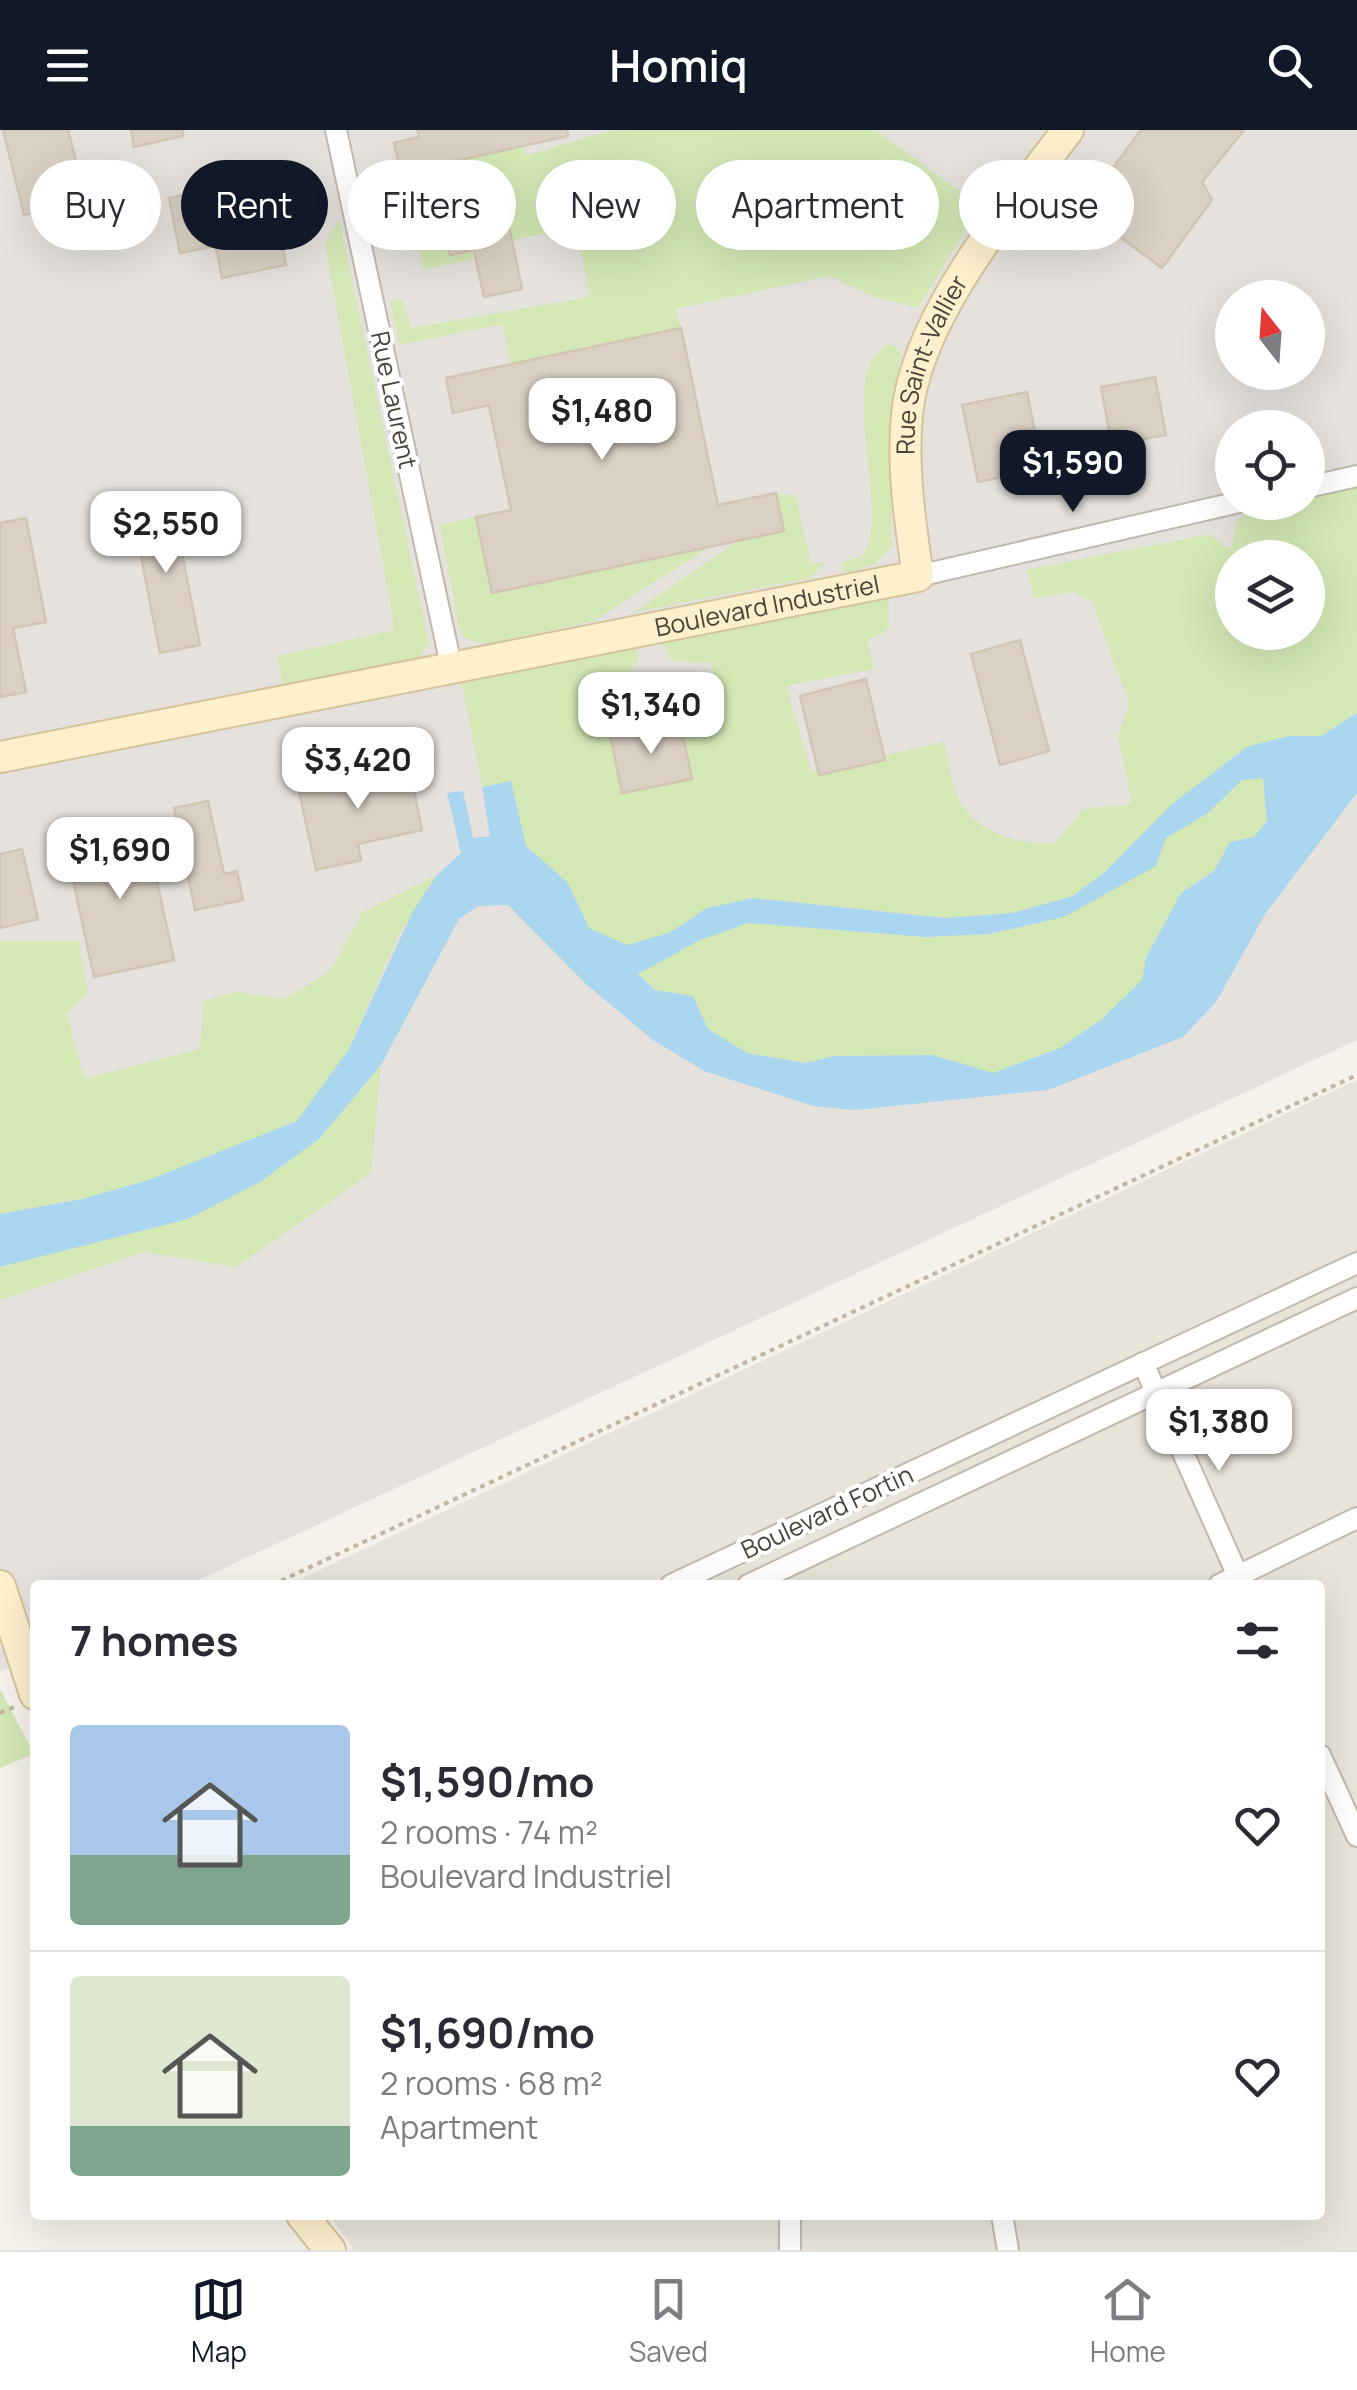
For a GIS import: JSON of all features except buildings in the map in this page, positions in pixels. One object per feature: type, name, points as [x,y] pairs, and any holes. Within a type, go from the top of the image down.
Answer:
[{"type":"street","name":"Rue Laurent","points":[[336,130],[452,670]]},
{"type":"street","name":"Rue Saint-Vallier","points":[[918,576],[906,448],[907,412],[918,368],[939,320],[993,230],[1068,130]]},
{"type":"street","points":[[1325,483],[1357,476]]},
{"type":"street","name":"Boulevard Industriel","points":[[0,757],[918,576],[1215,508]]},
{"type":"street","name":"Boulevard Fortin","points":[[682,1580],[1357,1262]]},
{"type":"street","name":"Boulevard Fortin","points":[[759,1580],[1357,1298]]},
{"type":"street","points":[[1142,1363],[1240,1580],[1357,1518]]},
{"type":"street","name":"Boulevard Fortin","points":[[927,1465],[940,1495]]},
{"type":"street","name":"Boulevard Fortin","points":[[728,1558],[738,1580]]},
{"type":"street","points":[[0,1585],[30,1638]]},
{"type":"street","points":[[0,1585],[30,1678]]},
{"type":"street","points":[[1325,1766],[1357,1836]]},
{"type":"street","points":[[306,2220],[330,2250]]},
{"type":"street","points":[[790,2220],[790,2250]]},
{"type":"street","points":[[1003,2220],[1008,2250]]},
{"type":"path","points":[[283,1580],[1357,1075]]},
{"type":"shaded area","points":[[0,130],[1357,130],[1357,1040],[199,1580],[30,1580],[30,1658],[0,1672]]},
{"type":"shaded area","points":[[1357,1080],[1357,2250],[354,2250],[333,2220],[1325,2220],[1325,1580],[299,1580]]},
{"type":"green space","points":[[612,130],[875,130],[916,160],[696,160],[696,250],[939,250],[939,176],[959,191],[959,241],[918,308],[878,298],[829,276],[675,309],[681,328],[511,364],[502,324],[400,345],[390,302],[402,299],[411,328],[590,297],[580,250],[676,250],[676,160],[536,160],[536,236],[516,239],[516,160],[460,160],[523,146],[527,155]]},
{"type":"green space","points":[[339,219],[429,644],[418,658],[407,662],[283,684],[277,656],[395,630],[326,250]]},
{"type":"green space","points":[[419,250],[449,250],[450,254],[474,250],[476,258],[423,270]]},
{"type":"green space","points":[[892,344],[901,353],[889,426],[892,547],[874,565],[843,573],[841,562],[861,557],[870,538],[866,379],[874,356]]},
{"type":"green space","points":[[1357,477],[1357,713],[1321,736],[1288,736],[1173,804],[1105,872],[1073,896],[1012,913],[945,918],[753,898],[707,908],[669,933],[627,945],[589,928],[568,883],[526,847],[511,781],[482,787],[462,684],[636,646],[638,660],[621,687],[628,731],[611,735],[623,793],[692,779],[675,706],[681,699],[709,699],[718,692],[711,663],[672,661],[662,642],[889,598],[889,625],[881,635],[867,639],[874,669],[786,686],[812,772],[944,742],[958,797],[974,819],[1013,839],[1054,843],[1084,809],[1132,804],[1118,736],[1129,703],[1092,602],[1074,592],[1034,598],[1026,570],[1210,534],[1216,540],[1215,650],[1325,650],[1325,540],[1233,540],[1237,521],[1325,520],[1325,485]]},
{"type":"green space","points":[[776,493],[796,496],[811,564],[826,562],[811,578],[635,612],[738,541]]},
{"type":"green space","points":[[476,517],[709,547],[594,621],[486,644],[464,638],[459,627],[440,525]]},
{"type":"green space","points":[[1263,777],[1267,821],[1254,837],[1230,842],[1214,871],[1182,892],[1146,957],[1143,980],[1101,1020],[1060,1048],[992,1073],[932,1055],[834,1056],[805,1063],[747,1053],[708,1030],[693,996],[655,990],[638,973],[700,940],[748,923],[925,937],[989,934],[1064,917],[1106,891],[1166,838],[1208,813],[1242,780]]},
{"type":"green space","points":[[437,875],[398,936],[349,1049],[297,1121],[149,1180],[82,1199],[0,1214],[0,941],[79,941],[88,992],[67,1014],[84,1079],[200,1049],[204,1001],[236,992],[285,999],[330,971],[362,913]]},
{"type":"green space","points":[[381,1065],[371,1173],[236,1267],[144,1252],[0,1300],[0,1267],[188,1219],[319,1139]]},
{"type":"green space","points":[[0,1689],[30,1746],[30,1756],[0,1768]]},
{"type":"water","points":[[1357,713],[1357,793],[1265,914],[1216,1002],[1183,1037],[1048,1090],[855,1110],[813,1106],[704,1071],[653,1040],[586,984],[508,905],[478,906],[459,919],[381,1065],[319,1139],[260,1182],[188,1219],[0,1267],[0,1214],[82,1199],[149,1180],[297,1121],[349,1049],[413,911],[437,875],[461,853],[447,793],[463,791],[473,838],[490,836],[482,787],[511,781],[526,846],[568,883],[589,928],[627,945],[669,933],[707,908],[753,898],[945,918],[1012,913],[1073,896],[1105,872],[1172,804],[1247,747],[1288,736],[1321,736]],"holes":[[[1263,778],[1267,821],[1254,837],[1230,842],[1214,871],[1182,892],[1146,957],[1142,980],[1101,1020],[1060,1048],[993,1073],[933,1055],[834,1056],[805,1063],[747,1053],[708,1029],[693,996],[655,990],[638,974],[700,940],[748,923],[925,937],[989,934],[1064,917],[1156,866],[1166,838],[1208,813],[1242,780]]]}]
